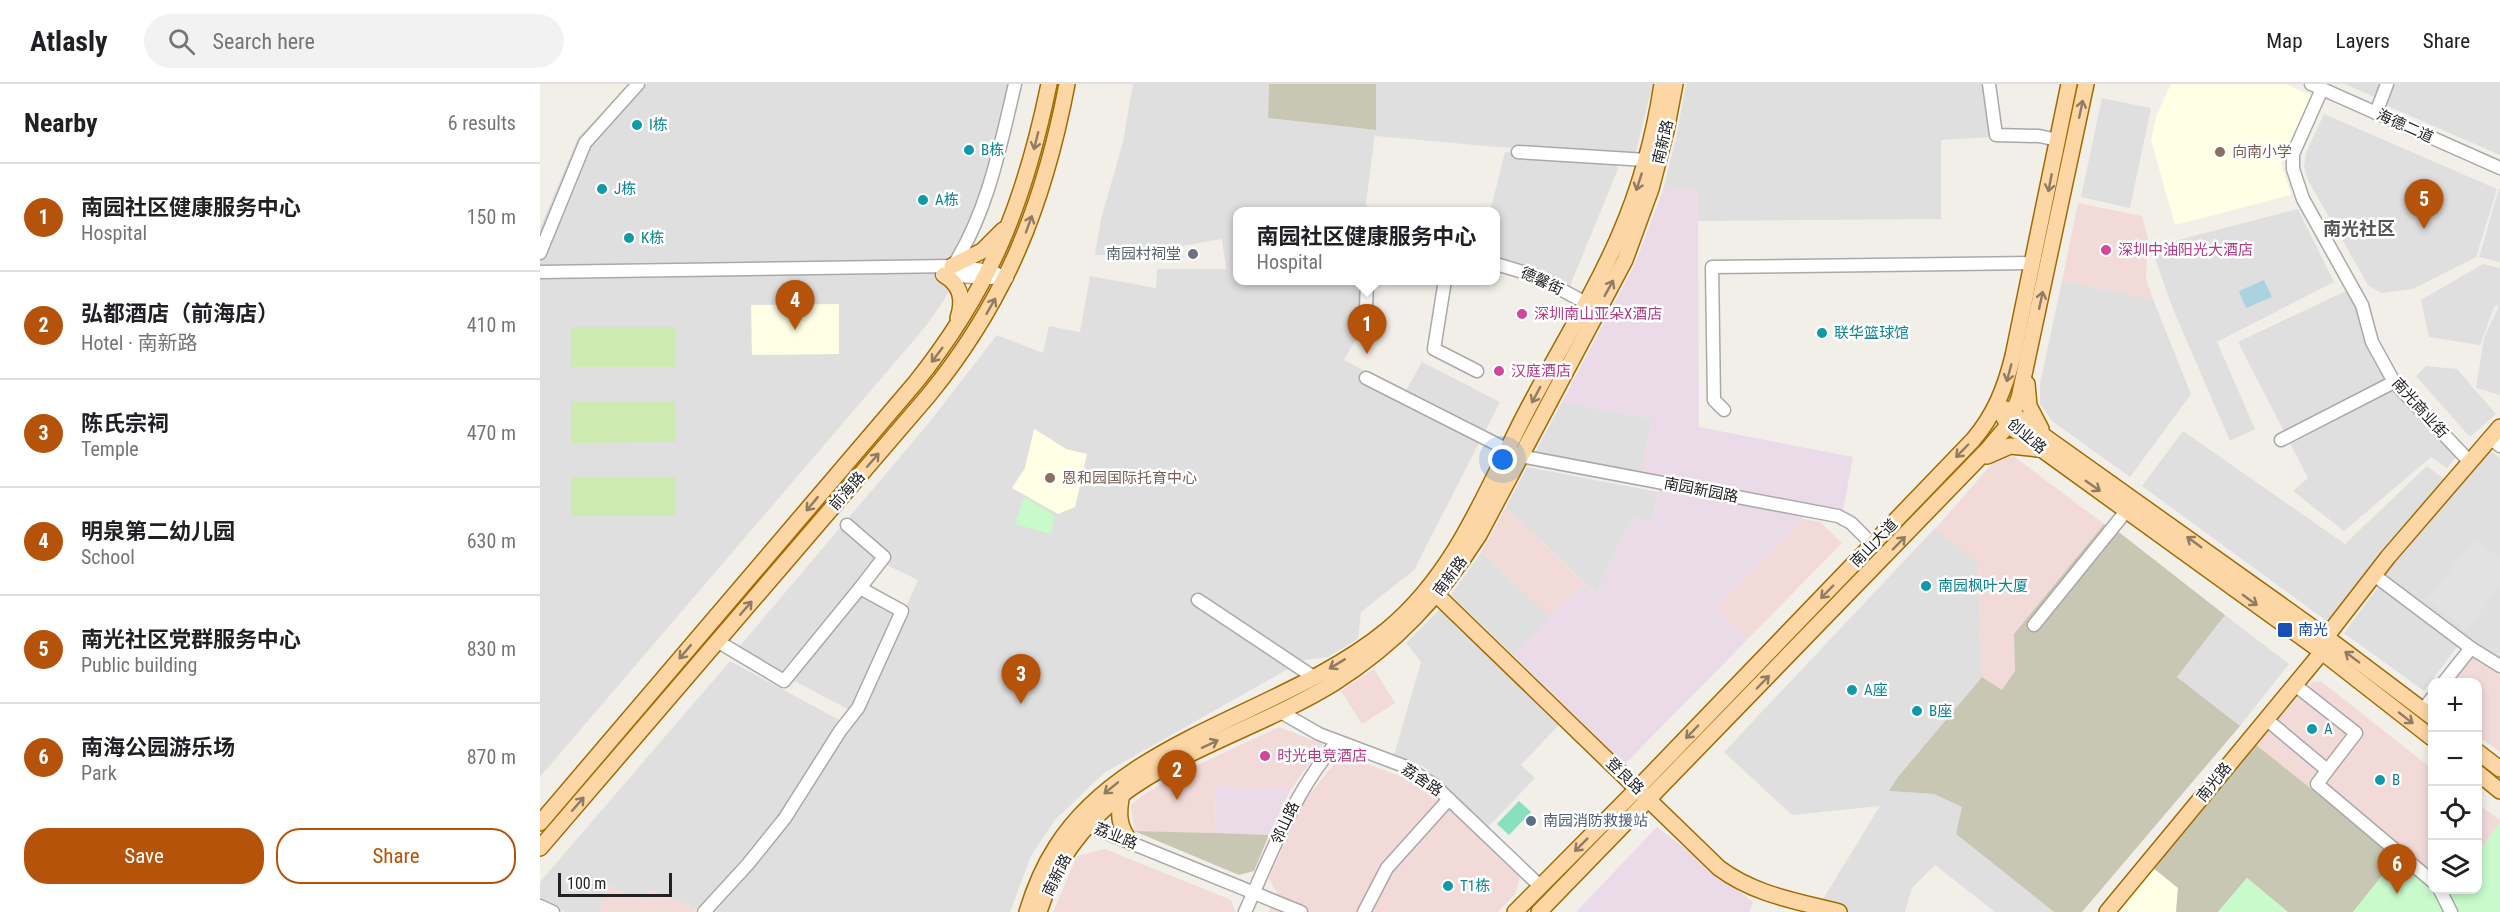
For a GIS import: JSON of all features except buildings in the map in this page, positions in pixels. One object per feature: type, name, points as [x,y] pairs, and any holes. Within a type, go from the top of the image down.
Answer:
[{"type":"main road","name":"前海路","points":[[540,823],[916,382],[954,332],[988,275],[1011,221],[1029,171],[1048,84]]},
{"type":"main road","name":"前海路","points":[[540,848],[947,374],[976,332],[1007,278],[1028,228],[1047,173],[1066,84]]},
{"type":"main road","name":"南新路","points":[[1027,912],[1046,863],[1082,826],[1169,757],[1279,711],[1332,684],[1395,637],[1437,595],[1479,536],[1514,453],[1620,235],[1646,160],[1662,84]]},
{"type":"main road","name":"南新路","points":[[1039,912],[1060,865],[1082,826],[1108,790],[1315,678],[1384,632],[1421,598],[1439,576],[1514,453],[1625,260],[1641,221],[1657,169],[1675,84]]},
{"type":"main road","name":"南山大道","points":[[1539,912],[1643,794],[1872,544],[1973,440],[1998,405],[2008,377],[2034,262],[2069,84]]},
{"type":"main road","name":"南山大道","points":[[1515,912],[1540,886],[1643,794],[1976,462],[2011,419],[2028,357],[2086,84]]},
{"type":"main road","points":[[954,332],[961,310],[961,298],[948,271],[982,251],[1011,221]]},
{"type":"main road","points":[[1976,462],[2010,446],[2046,444],[2029,406],[2028,357]]},
{"type":"main road","name":"创业路","points":[[1998,405],[2011,419],[2326,637],[2428,714]]},
{"type":"main road","points":[[2326,637],[2373,575],[2469,461],[2497,437]]},
{"type":"main road","name":"创业路","points":[[2046,444],[2127,510],[2322,652],[2428,734]]},
{"type":"main road","name":"登良路","points":[[1437,595],[1731,877],[1763,893],[1839,912]]},
{"type":"main road","name":"南光路","points":[[2107,912],[2322,652]]},
{"type":"main road","points":[[2482,755],[2500,769]]},
{"type":"main road","points":[[2482,776],[2500,791]]},
{"type":"main road","points":[[1122,794],[1119,822],[1131,842]]},
{"type":"street","points":[[540,253],[585,143],[638,84]]},
{"type":"street","points":[[948,271],[967,243],[985,200],[1015,84]]},
{"type":"street","points":[[1989,84],[1996,135],[2039,136],[2058,140]]},
{"type":"street","points":[[2376,113],[2387,84]]},
{"type":"street","name":"海德二道","points":[[2316,86],[2500,168]]},
{"type":"street","name":"南光商业街","points":[[2316,86],[2295,149],[2293,169],[2310,214],[2362,305],[2372,342],[2394,382],[2469,461]]},
{"type":"street","points":[[1518,152],[1646,160]]},
{"type":"street","points":[[1724,410],[1714,400],[1712,267],[2034,262]]},
{"type":"street","name":"德馨街","points":[[1500,265],[1536,276],[1586,303]]},
{"type":"street","points":[[540,280],[948,271]]},
{"type":"street","points":[[540,272],[948,271],[1007,278]]},
{"type":"street","points":[[1366,310],[1368,285]]},
{"type":"street","points":[[1444,285],[1434,349],[1477,371]]},
{"type":"street","name":"南园新园路","points":[[1366,378],[1514,453],[1838,516],[1851,523],[1872,544]]},
{"type":"street","points":[[2281,440],[2394,382]]},
{"type":"street","points":[[2034,625],[2127,510]]},
{"type":"street","points":[[717,641],[784,681],[884,557],[847,525]]},
{"type":"street","points":[[2373,575],[2471,648],[2500,666]]},
{"type":"street","points":[[704,912],[748,864],[785,818],[840,731],[858,708],[902,610],[860,588]]},
{"type":"street","points":[[1198,600],[1315,678]]},
{"type":"street","points":[[2447,678],[2471,648]]},
{"type":"street","points":[[2295,685],[2356,733],[2317,784],[2428,877]]},
{"type":"street","name":"荔舍路","points":[[1279,711],[1298,724],[1337,742],[1404,766],[1433,784],[1540,886]]},
{"type":"street","points":[[2266,719],[2327,770]]},
{"type":"street","name":"邻山路","points":[[1245,912],[1295,801],[1316,767],[1337,742]]},
{"type":"street","points":[[1364,912],[1387,868],[1449,799]]},
{"type":"street","name":"荔业路","points":[[1082,826],[1252,896],[1301,912]]},
{"type":"street","name":"荔业路","points":[[1082,826],[1131,842],[1283,912]]},
{"type":"street","points":[[2442,894],[2451,912]]},
{"type":"street","points":[[540,906],[553,912]]},
{"type":"shaded area","points":[[629,84],[1022,84],[990,204],[976,238],[944,300],[926,326],[540,777],[540,228],[578,138]]},
{"type":"shaded area","points":[[1133,84],[1269,84],[1268,118],[1376,130],[1376,84],[1653,84],[1635,155],[1497,147],[1376,136],[1375,134],[1366,207],[1233,207],[1233,285],[1364,285],[1363,319],[1356,339],[1344,360],[1405,392],[1422,362],[1500,402],[1414,570],[1361,612],[1358,639],[1328,657],[1304,660],[1104,773],[1055,820],[1031,856],[1010,912],[715,912],[764,856],[859,713],[918,580],[874,559],[781,672],[739,647],[928,424],[997,335],[1043,353],[1049,326],[1080,332],[1090,276],[1156,288],[1157,269],[1226,269],[1222,239],[1158,250],[1152,256],[1095,255],[1101,219],[1123,142]],"holes":[[[1035,429],[1066,449],[1013,488],[1025,468]]]},
{"type":"shaded area","points":[[1269,84],[1376,84],[1376,130],[1268,118]]},
{"type":"shaded area","points":[[1686,84],[1984,84],[1991,137],[1941,140],[1941,219],[1698,221],[1698,190],[1663,190]]},
{"type":"shaded area","name":"向南小学","points":[[2171,84],[2286,84],[2312,96],[2281,163],[2291,195],[2175,225],[2151,140],[2156,117]]},
{"type":"shaded area","points":[[2345,84],[2385,84],[2379,99]]},
{"type":"shaded area","points":[[2391,84],[2500,84],[2500,155],[2383,104]]},
{"type":"shaded area","points":[[2102,98],[2151,108],[2130,208],[2081,197]]},
{"type":"shaded area","points":[[2324,114],[2497,189],[2476,257],[2413,289],[2381,293],[2368,285],[2309,182],[2304,167],[2306,153]]},
{"type":"shaded area","points":[[1505,152],[1614,161],[1618,169],[1570,286],[1534,270],[1500,260],[1500,207],[1491,207]]},
{"type":"shaded area","points":[[2500,189],[2500,262],[2479,257]]},
{"type":"shaded area","points":[[1663,190],[1698,190],[1699,427],[1853,457],[1843,511],[1815,506],[1716,607],[1748,639],[1625,764],[1513,655],[1584,583],[1596,594],[1632,518],[1653,521],[1661,477],[1642,473],[1652,419],[1562,402],[1635,264]]},
{"type":"shaded area","points":[[2078,203],[2142,216],[2148,239],[2146,279],[2153,299],[2062,281]]},
{"type":"shaded area","points":[[2298,209],[2334,282],[2217,342],[2255,429],[2230,441],[2173,309],[2153,253],[2155,246]]},
{"type":"shaded area","points":[[2483,264],[2500,268],[2500,395],[2476,388],[2484,338],[2499,306],[2494,307],[2480,345],[2429,337],[2421,300]]},
{"type":"shaded area","points":[[2062,281],[2153,299],[2191,394],[2130,477],[2052,421],[2040,404],[2040,384]]},
{"type":"shaded area","points":[[2348,290],[2383,371],[2456,457],[2447,468],[2431,457],[2344,531],[2293,491],[2308,478],[2238,342]]},
{"type":"shaded area","points":[[839,304],[839,354],[752,355],[751,305]]},
{"type":"shaded area","points":[[2426,366],[2457,369],[2496,414],[2470,437],[2416,376]]},
{"type":"shaded area","points":[[1562,402],[1652,419],[1642,473],[1535,453]]},
{"type":"shaded area","name":"恩和园国际托育中心","points":[[1034,429],[1066,449],[1087,454],[1075,507],[1058,514],[1012,488],[1025,468]]},
{"type":"shaded area","points":[[2183,431],[2345,544],[2427,466],[2444,479],[2328,622],[2142,486]]},
{"type":"shaded area","points":[[2490,451],[2500,458],[2500,661],[2379,574]]},
{"type":"shaded area","points":[[2012,455],[2104,524],[2014,634],[2015,671],[2002,690],[1982,677],[1978,562],[1935,529],[1997,458]]},
{"type":"shaded area","points":[[1527,467],[1658,492],[1653,522],[1632,518],[1596,594],[1506,507]]},
{"type":"shaded area","points":[[1506,507],[1584,583],[1551,617],[1482,551]]},
{"type":"shaded area","points":[[1802,519],[1820,522],[1842,543],[1748,639],[1715,607]]},
{"type":"shaded area","points":[[2104,524],[2120,533],[2225,615],[2177,677],[2240,726],[2082,912],[2054,912],[1956,834],[1962,807],[1934,794],[1889,791],[1897,778],[1982,677],[2002,690],[2015,671],[2014,634]]},
{"type":"shaded area","points":[[1935,528],[1978,562],[1982,677],[1897,778],[1889,791],[1934,794],[1963,807],[1956,834],[2054,912],[1995,912],[1935,865],[1912,888],[1905,912],[1815,912],[1880,806],[1792,815],[1724,752]]},
{"type":"shaded area","points":[[2475,538],[2500,558],[2500,587],[2467,630],[2427,600]]},
{"type":"shaded area","points":[[1482,551],[1551,617],[1513,655],[1451,595]]},
{"type":"shaded area","points":[[2379,586],[2459,644],[2434,678],[2428,678],[2428,686],[2424,691],[2344,633]]},
{"type":"shaded area","points":[[862,593],[900,615],[853,712],[793,680]]},
{"type":"shaded area","points":[[1439,610],[1560,724],[1521,765],[1535,778],[1488,827],[1423,766],[1394,755],[1421,662],[1406,643]]},
{"type":"shaded area","points":[[2225,615],[2289,664],[2240,726],[2177,677]]},
{"type":"shaded area","points":[[2471,653],[2500,669],[2500,752],[2482,739],[2482,678],[2451,678]]},
{"type":"shaded area","points":[[730,661],[841,721],[774,823],[697,909],[649,889],[643,901],[609,886],[598,912],[565,912],[540,899],[540,882]]},
{"type":"shaded area","points":[[1374,669],[1395,703],[1362,724],[1341,691]]},
{"type":"shaded area","points":[[2321,681],[2428,766],[2428,882],[2255,744],[2312,682]]},
{"type":"shaded area","points":[[1279,727],[1323,744],[1291,789],[1216,787],[1215,833],[1134,831],[1131,805],[1145,794],[1178,774]]},
{"type":"shaded area","points":[[2255,744],[2397,857],[2353,912],[2288,912],[2247,878],[2218,912],[2176,912],[2178,888],[2152,867]]},
{"type":"shaded area","points":[[1357,760],[1418,783],[1456,814],[1520,877],[1515,894],[1498,912],[1268,912],[1277,893],[1269,878],[1304,801],[1335,763]]},
{"type":"shaded area","points":[[1216,786],[1291,789],[1269,835],[1215,833]]},
{"type":"shaded area","points":[[2482,807],[2500,820],[2482,848]]},
{"type":"shaded area","points":[[1657,827],[1753,902],[1749,912],[1576,912]]},
{"type":"shaded area","points":[[1134,831],[1269,835],[1254,871],[1239,875]]},
{"type":"shaded area","points":[[1105,849],[1231,900],[1235,912],[1053,912],[1077,856]]},
{"type":"shaded area","points":[[2152,867],[2178,888],[2176,912],[2115,912]]},
{"type":"shaded area","points":[[609,886],[643,901],[649,889],[697,909],[694,912],[598,912]]},
{"type":"green space","points":[[571,327],[676,327],[676,367],[571,367]]},
{"type":"green space","points":[[571,401],[676,401],[676,442],[571,443]]},
{"type":"green space","points":[[571,477],[676,477],[676,516],[571,516]]},
{"type":"green space","points":[[1024,497],[1055,516],[1051,534],[1015,524]]},
{"type":"green space","points":[[1519,801],[1531,812],[1509,835],[1497,824]]},
{"type":"green space","points":[[2500,823],[2500,912],[2353,912],[2397,857],[2428,882],[2428,894],[2482,894],[2482,848]]},
{"type":"green space","points":[[2247,878],[2287,912],[2218,912]]},
{"type":"water","points":[[2264,280],[2272,297],[2246,308],[2239,291]]},
{"type":"place","name":"I栋","points":[[637,125]]},
{"type":"place","name":"B栋","points":[[969,150]]},
{"type":"place","name":"向南小学","points":[[2220,152]]},
{"type":"place","name":"J栋","points":[[602,189]]},
{"type":"place","name":"A栋","points":[[923,200]]},
{"type":"place","name":"南光社区党群服务中心","points":[[2424,229]]},
{"type":"place","name":"K栋","points":[[629,238]]},
{"type":"place","name":"深圳中油阳光大酒店","points":[[2106,250]]},
{"type":"place","name":"南园村祠堂","points":[[1193,254]]},
{"type":"place","name":"深圳南山亚朵X酒店","points":[[1522,314]]},
{"type":"place","name":"明泉第二幼儿园","points":[[795,330]]},
{"type":"place","name":"联华篮球馆","points":[[1822,333]]},
{"type":"place","name":"南园社区健康服务中心","points":[[1367,354]]},
{"type":"place","name":"汉庭酒店","points":[[1499,371]]},
{"type":"place","name":"恩和园国际托育中心","points":[[1050,478]]},
{"type":"place","name":"南园枫叶大厦","points":[[1926,586]]},
{"type":"place","name":"南光","points":[[2285,630]]},
{"type":"place","name":"A座","points":[[1852,690]]},
{"type":"place","name":"陈氏宗祠","points":[[1021,704]]},
{"type":"place","name":"B座","points":[[1917,711]]},
{"type":"place","name":"A","points":[[2312,729]]},
{"type":"place","name":"时光电竞酒店","points":[[1265,756]]},
{"type":"place","name":"B","points":[[2380,780]]},
{"type":"place","name":"弘都酒店（前海店）","points":[[1177,800]]},
{"type":"place","name":"南园消防救援站","points":[[1531,821]]},
{"type":"place","name":"T1栋","points":[[1448,886]]},
{"type":"place","name":"南海公园游乐场","points":[[2397,894]]},
{"type":"district","name":"南光社区","points":[[2359,228]]}]
